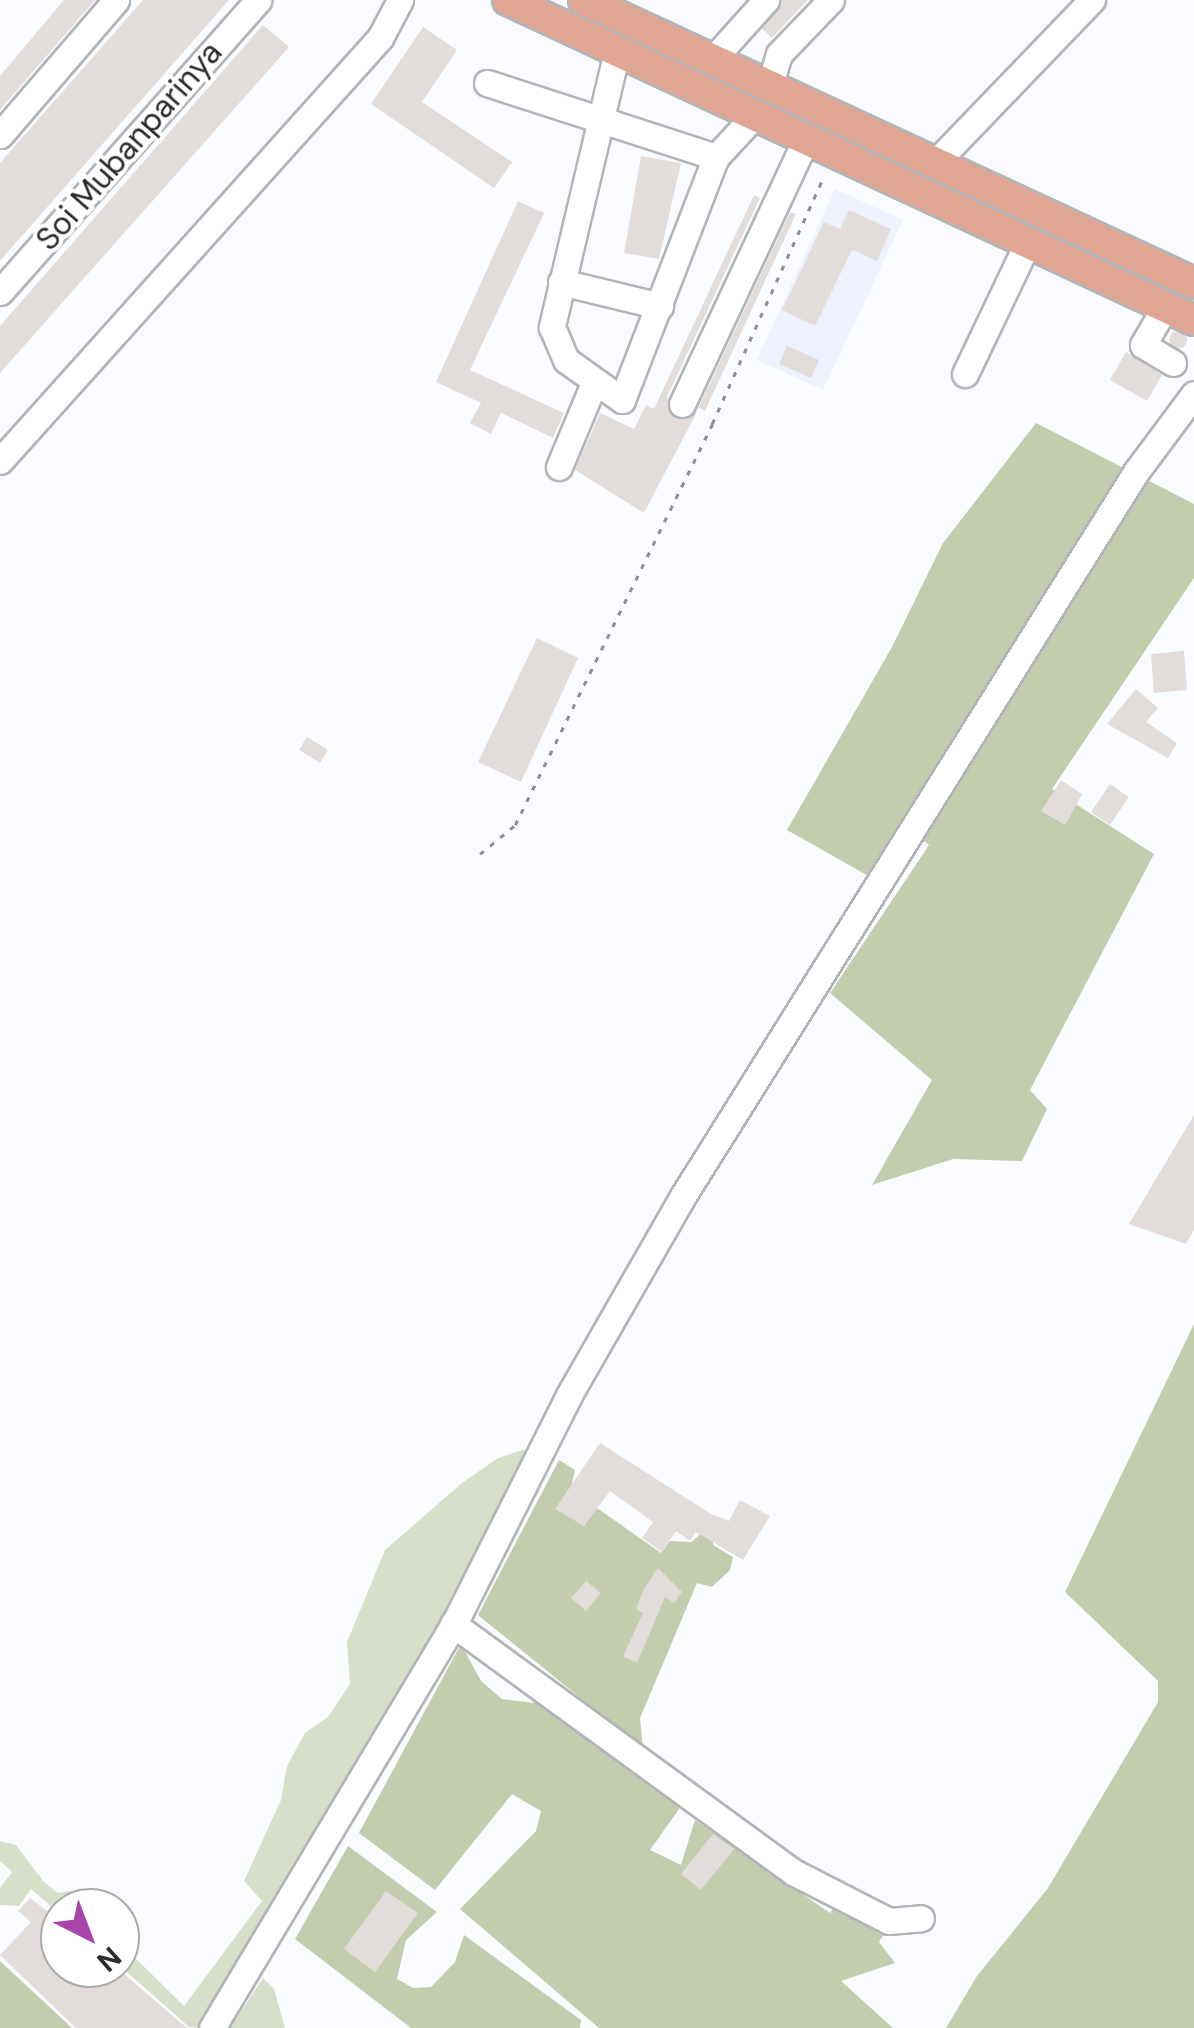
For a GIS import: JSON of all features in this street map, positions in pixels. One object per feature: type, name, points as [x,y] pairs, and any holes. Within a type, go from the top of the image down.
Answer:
[{"type":"main road","points":[[508,0],[1194,320]]},
{"type":"main road","points":[[584,0],[1194,283]]},
{"type":"street","points":[[0,135],[116,0]]},
{"type":"street","name":"Soi Mubanparinya","points":[[0,292],[258,0]]},
{"type":"street","points":[[0,461],[380,38],[400,0]]},
{"type":"street","points":[[712,60],[766,0]]},
{"type":"street","points":[[769,86],[780,54],[830,0]]},
{"type":"street","points":[[934,164],[1092,0]]},
{"type":"street","points":[[744,24],[780,54]]},
{"type":"street","points":[[617,51],[552,327],[555,346],[594,383],[622,400],[716,157],[755,115]]},
{"type":"street","points":[[486,82],[716,157]]},
{"type":"street","points":[[682,404],[806,139]]},
{"type":"street","points":[[965,374],[1027,244]]},
{"type":"street","points":[[560,282],[660,306]]},
{"type":"street","points":[[1166,306],[1143,345],[1173,363]]},
{"type":"street","points":[[559,468],[594,383]]},
{"type":"street","points":[[212,2028],[453,1624],[570,1395],[684,1196],[1136,472],[1194,394]]},
{"type":"street","points":[[453,1624],[793,1872],[889,1921],[921,1918]]},
{"type":"path","points":[[480,854],[515,825],[712,424],[835,152]]},
{"type":"shaded area","points":[[835,189],[903,220],[823,390],[757,360]]},
{"type":"green space","points":[[1036,423],[1194,504],[1194,578],[1052,789],[1154,854],[1030,1090],[1047,1109],[1022,1161],[953,1159],[872,1185],[932,1080],[830,993],[929,845],[913,832],[879,882],[787,830],[892,647],[943,543]]},
{"type":"green space","points":[[1194,1324],[1194,2028],[946,2028],[977,1976],[1048,1888],[1158,1702],[1158,1681],[1065,1592]]},
{"type":"green space","points":[[529,1448],[437,1633],[199,2028],[189,2027],[140,1984],[140,1963],[184,2006],[262,1901],[244,1881],[281,1800],[287,1766],[305,1733],[328,1717],[350,1684],[347,1642],[385,1550],[462,1483],[498,1458]]},
{"type":"green space","points":[[559,1460],[575,1470],[572,1483],[597,1508],[661,1553],[670,1541],[691,1542],[712,1525],[713,1545],[733,1557],[730,1570],[712,1587],[697,1583],[640,1718],[643,1749],[478,1615]]},
{"type":"green space","points":[[461,1644],[481,1681],[502,1699],[560,1706],[684,1802],[650,1850],[681,1865],[695,1820],[830,1913],[845,1888],[895,1917],[879,1942],[895,1963],[841,1981],[893,2028],[599,2028],[460,1909],[536,1831],[541,1811],[512,1794],[435,1890],[359,1833]]},
{"type":"green space","points":[[0,1841],[16,1845],[52,1888],[40,1888],[40,1897],[31,1889],[19,1906],[0,1905],[0,1888],[12,1872],[0,1861]]},
{"type":"green space","points":[[348,1846],[437,1912],[406,1940],[397,1979],[413,1988],[431,1987],[455,1962],[464,1935],[581,2020],[580,2028],[411,2028],[295,1939]]},
{"type":"green space","points":[[0,1961],[72,2028],[0,2028]]},
{"type":"green space","points":[[263,1978],[274,1989],[285,2028],[230,2028]]},
{"type":"building","points":[[64,0],[95,0],[0,110],[0,76]]},
{"type":"building","points":[[143,0],[229,0],[0,261],[0,163]]},
{"type":"building","points":[[782,0],[808,0],[772,38],[762,29]]},
{"type":"building","points":[[263,25],[289,47],[0,373],[0,326]]},
{"type":"building","points":[[423,27],[457,50],[422,102],[512,162],[494,188],[371,104]]},
{"type":"building","points":[[641,156],[681,163],[659,259],[624,253]]},
{"type":"building","points":[[754,195],[760,198],[667,397],[676,419],[697,411],[790,212],[796,214],[705,411],[699,408],[644,513],[575,470],[600,413],[634,429],[646,405],[654,409]]},
{"type":"building","points":[[518,201],[544,213],[470,370],[564,413],[553,438],[501,413],[491,434],[470,423],[481,403],[436,382]]},
{"type":"building","points":[[849,210],[891,229],[877,261],[852,250],[815,326],[782,310],[824,222],[840,229]]},
{"type":"building","points":[[1178,331],[1185,333],[1185,347],[1178,349],[1171,347],[1169,340],[1171,333]]},
{"type":"building","points":[[787,346],[819,360],[811,378],[779,364]]},
{"type":"building","points":[[1126,352],[1162,375],[1147,401],[1110,380]]},
{"type":"building","points":[[537,638],[578,658],[521,782],[478,762]]},
{"type":"building","points":[[1184,651],[1187,690],[1154,693],[1151,654]]},
{"type":"building","points":[[1136,689],[1158,708],[1146,722],[1177,743],[1168,758],[1107,724]]},
{"type":"building","points":[[307,737],[328,750],[320,763],[299,750]]},
{"type":"building","points":[[1061,780],[1082,794],[1065,825],[1041,811]]},
{"type":"building","points":[[1110,784],[1129,797],[1110,825],[1091,812]]},
{"type":"building","points":[[1194,1115],[1194,1230],[1186,1244],[1129,1224]]},
{"type":"building","points":[[600,1443],[711,1514],[729,1521],[740,1500],[770,1516],[743,1560],[696,1532],[690,1541],[676,1531],[662,1552],[642,1538],[653,1522],[610,1491],[584,1526],[555,1509]]},
{"type":"building","points":[[658,1568],[682,1592],[674,1603],[665,1597],[637,1663],[623,1656],[643,1613],[636,1609]]},
{"type":"building","points":[[586,1581],[601,1593],[586,1611],[571,1598]]},
{"type":"building","points":[[713,1834],[734,1849],[701,1890],[681,1874]]},
{"type":"building","points":[[386,1891],[418,1913],[375,1972],[344,1949]]},
{"type":"building","points":[[30,1898],[40,1906],[40,1988],[140,1988],[187,2028],[76,2028],[0,1955],[31,1922],[18,1911]]}]
